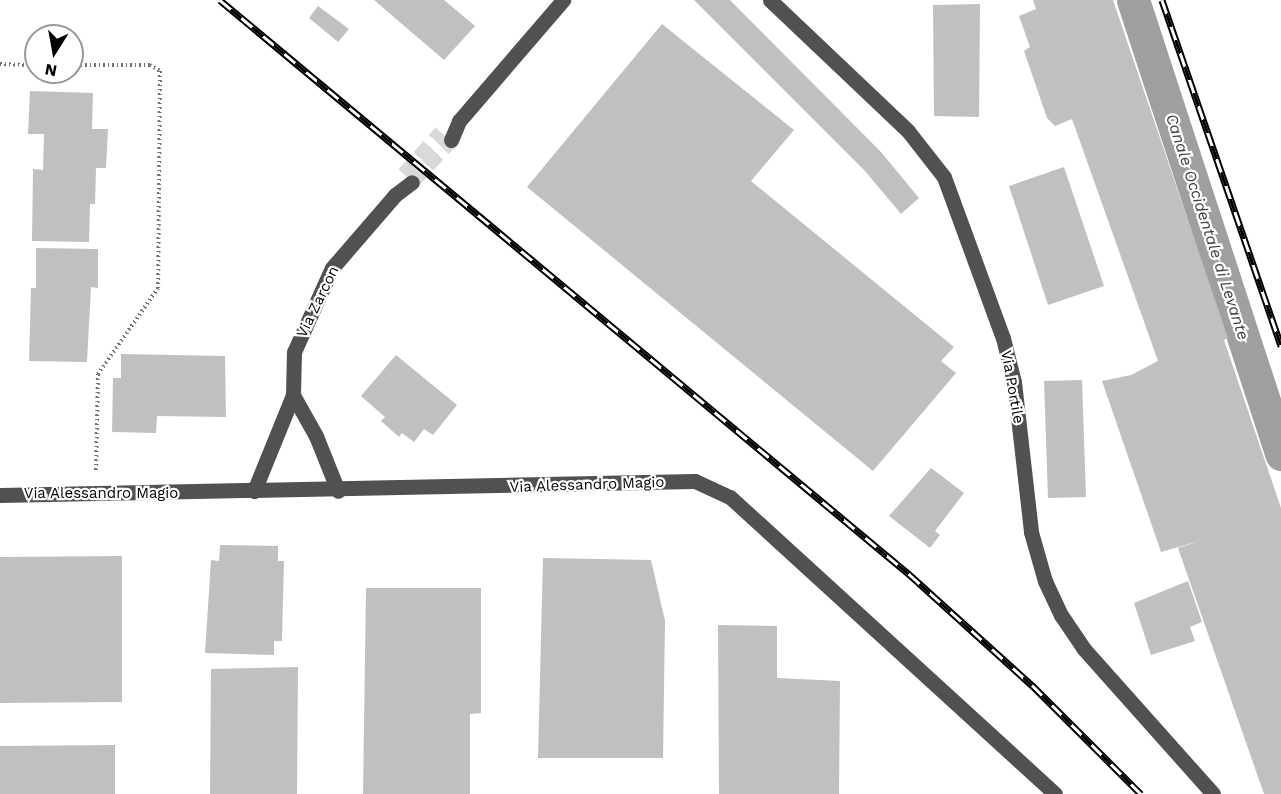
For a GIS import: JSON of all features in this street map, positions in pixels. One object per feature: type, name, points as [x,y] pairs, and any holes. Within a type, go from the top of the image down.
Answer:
[{"type":"street","points":[[446,136],[563,0]]},
{"type":"street","name":"Via Portile","points":[[770,0],[908,131],[944,177],[1003,338],[1014,382],[1031,532],[1046,581],[1061,615],[1084,649],[1213,794]]},
{"type":"street","name":"Via Zarcon","points":[[293,395],[294,352],[332,268],[408,178]]},
{"type":"street","points":[[254,491],[293,395]]},
{"type":"street","points":[[293,395],[316,436],[338,491]]},
{"type":"street","name":"Via Alessandro Magio","points":[[0,495],[338,491],[695,481],[730,497],[1055,794]]},
{"type":"path","points":[[0,64],[24,64]]},
{"type":"path","points":[[84,65],[150,65],[160,71],[158,288],[98,374],[96,495]]},
{"type":"building","points":[[374,0],[444,0],[475,26],[444,60]]},
{"type":"building","points":[[694,0],[730,0],[881,152],[919,198],[901,214],[865,171]]},
{"type":"building","points":[[1033,0],[1113,0],[1228,338],[1224,340],[1281,508],[1281,794],[1264,794],[1178,548],[1203,540],[1161,552],[1102,381],[1131,375],[1158,361],[1072,119],[1055,126],[1047,118],[1024,51],[1030,47],[1019,16],[1036,9]]},
{"type":"building","points":[[980,4],[979,117],[934,116],[933,5]]},
{"type":"building","points":[[318,6],[349,29],[338,42],[309,18]]},
{"type":"building","points":[[662,24],[794,130],[751,181],[954,347],[941,361],[956,373],[873,471],[527,187]]},
{"type":"building","points":[[30,91],[93,93],[92,129],[108,129],[106,168],[96,168],[95,204],[90,204],[89,242],[32,241],[33,169],[43,170],[44,134],[28,134]]},
{"type":"building","points":[[1064,167],[1104,286],[1048,305],[1009,186]]},
{"type":"building","points":[[36,248],[98,249],[98,288],[91,287],[87,362],[29,361],[31,288],[36,288]]},
{"type":"building","points":[[121,354],[225,356],[226,417],[157,416],[156,433],[112,432],[113,378],[121,378]]},
{"type":"building","points":[[396,355],[457,405],[433,435],[424,429],[414,442],[402,433],[399,437],[381,421],[385,417],[361,396]]},
{"type":"building","points":[[1082,380],[1086,497],[1048,498],[1044,381]]},
{"type":"building","points":[[931,468],[964,493],[935,531],[940,535],[930,548],[889,516]]},
{"type":"building","points":[[220,545],[278,546],[278,561],[284,561],[282,641],[274,641],[274,655],[205,653],[211,560],[219,561]]},
{"type":"building","points":[[122,556],[122,702],[0,703],[0,557]]},
{"type":"building","points":[[543,558],[651,560],[665,621],[663,758],[538,758]]},
{"type":"building","points":[[1188,581],[1202,622],[1190,627],[1195,641],[1151,655],[1134,603]]},
{"type":"building","points":[[366,588],[481,588],[481,713],[470,714],[470,794],[363,794]]},
{"type":"building","points":[[718,625],[777,626],[777,678],[840,681],[839,794],[719,794]]},
{"type":"building","points":[[298,667],[297,794],[210,794],[211,669]]},
{"type":"building","points":[[115,745],[115,794],[0,794],[0,746]]},
{"type":"waterway","name":"Canale Occidentale di Levante","points":[[1133,0],[1281,454]]},
{"type":"tunnel","points":[[404,174],[441,132]]},
{"type":"tunnel","points":[[412,182],[451,140]]},
{"type":"railway","points":[[220,0],[909,574],[1032,685],[1141,794]]},
{"type":"railway","points":[[1162,0],[1281,346]]}]
